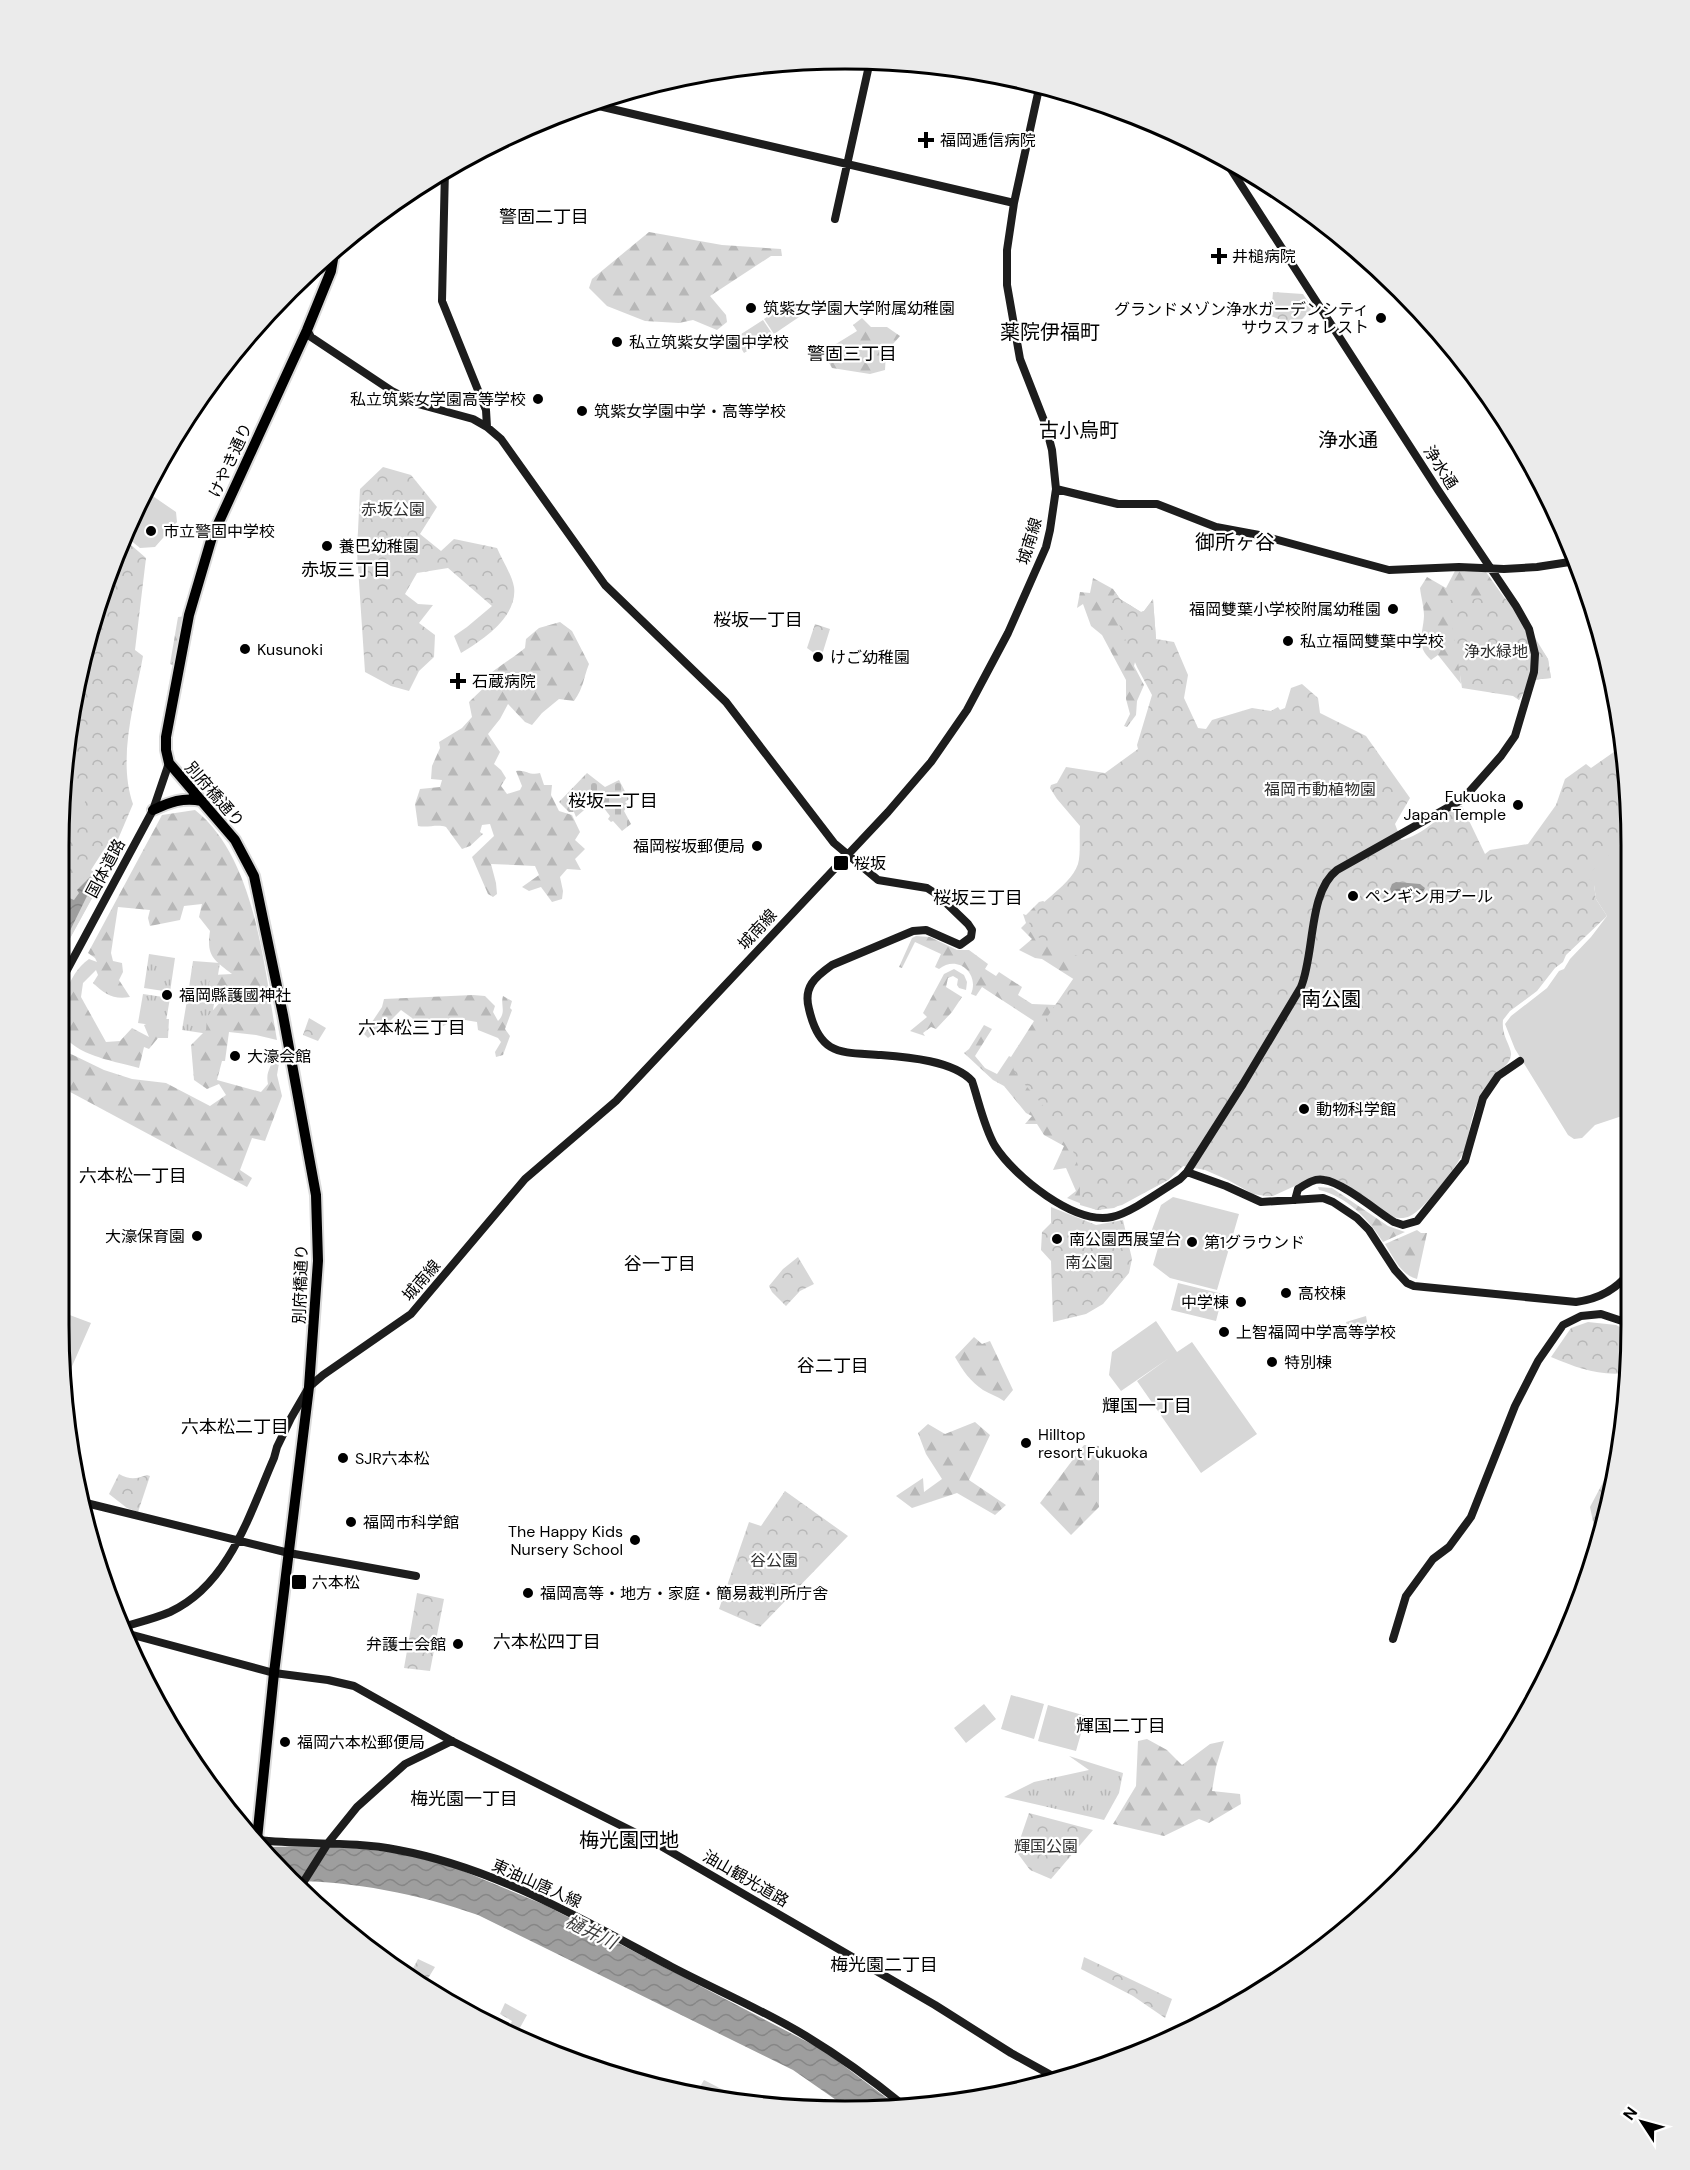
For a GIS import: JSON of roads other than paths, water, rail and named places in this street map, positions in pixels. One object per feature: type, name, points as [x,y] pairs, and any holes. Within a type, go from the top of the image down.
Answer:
[{"type":"highway","name":"けやき通り","points":[[169,763],[166,737],[189,615],[212,537],[307,330],[332,262]]},
{"type":"highway","name":"別府橋通り","points":[[169,763],[235,840],[254,876],[314,1180],[318,1261],[309,1387],[274,1674],[258,1832]]},
{"type":"highway","points":[[153,810],[177,800],[202,801]]},
{"type":"street","points":[[835,219],[868,70]]},
{"type":"street","name":"城南線","points":[[129,1625],[171,1612],[201,1591],[222,1567],[237,1541],[277,1447],[309,1387],[411,1314],[525,1179],[616,1101],[847,855],[931,762],[967,710],[1004,642],[1046,547],[1056,489],[1052,450],[1045,423],[1020,358],[1007,285],[1007,250],[1014,203],[1038,93]]},
{"type":"street","points":[[605,107],[1014,203]]},
{"type":"street","name":"浄水通","points":[[1186,1172],[1244,1084],[1301,987],[1307,973],[1319,895],[1326,881],[1337,870],[1463,799],[1501,756],[1515,736],[1534,672],[1536,654],[1529,629],[1235,175]]},
{"type":"street","points":[[445,181],[441,301],[486,410],[487,427]]},
{"type":"street","points":[[307,330],[315,341],[392,391],[418,404],[473,419],[487,427],[501,440],[605,585],[726,702],[834,843],[878,880],[927,888],[938,895],[968,924],[972,930],[971,937],[960,945],[926,930],[913,931],[832,965],[820,973],[808,987],[807,1001],[811,1017],[820,1036],[830,1046],[842,1053],[912,1059],[956,1068],[965,1073],[972,1081],[994,1143],[1015,1172],[1029,1183],[1081,1214],[1092,1218],[1112,1217],[1126,1211],[1180,1179],[1186,1172],[1226,1186],[1261,1202],[1323,1198],[1333,1202],[1357,1218],[1369,1230],[1395,1270],[1407,1283],[1414,1286],[1576,1302],[1597,1298],[1621,1281]]},
{"type":"street","points":[[1056,489],[1118,504],[1157,504],[1216,527],[1259,535],[1389,570],[1537,567],[1567,562]]},
{"type":"street","name":"国体道路","points":[[69,957],[153,810],[169,763]]},
{"type":"street","points":[[1295,1200],[1298,1189],[1308,1182],[1323,1180],[1336,1184],[1394,1222],[1403,1225],[1417,1221],[1465,1161],[1483,1098],[1498,1076],[1520,1061]]},
{"type":"street","points":[[1393,1639],[1406,1596],[1433,1559],[1449,1547],[1471,1517],[1515,1406],[1538,1361],[1563,1325],[1581,1316],[1601,1314],[1621,1321]]},
{"type":"street","points":[[90,1504],[289,1553],[416,1576]]},
{"type":"street","points":[[134,1635],[274,1674]]},
{"type":"street","name":"油山観光道路","points":[[274,1674],[328,1680],[354,1686],[452,1741],[654,1842],[935,2005],[1011,2054],[1049,2074]]},
{"type":"street","points":[[304,1881],[327,1844],[357,1807],[405,1764],[452,1741]]},
{"type":"street","name":"東油山唐人線","points":[[266,1841],[398,1850],[447,1862],[503,1882],[804,2035],[848,2063],[895,2099]]},
{"type":"water","points":[[90,877],[98,882],[90,897],[87,896],[69,933],[69,898],[74,900],[79,893],[77,890]]},
{"type":"water","points":[[1396,882],[1420,884],[1425,888],[1422,894],[1407,893],[1399,896],[1392,894],[1390,889]]},
{"type":"water","name":"樋井川","points":[[335,1846],[399,1853],[451,1866],[545,1905],[823,2050],[888,2099],[837,2101],[793,2070],[478,1915],[385,1890],[338,1883],[304,1882],[271,1847]]},
{"type":"place","name":"福岡逓信病院","points":[[926,140]]},
{"type":"place","name":"井槌病院","points":[[1219,256]]},
{"type":"place","name":"筑紫女学園大学附属幼稚園","points":[[751,308]]},
{"type":"place","name":"グランドメゾン浄水ガーデンシティ サウスフォレスト","points":[[1381,318]]},
{"type":"place","name":"私立筑紫女学園中学校","points":[[617,342]]},
{"type":"place","name":"私立筑紫女学園高等学校","points":[[538,399]]},
{"type":"place","name":"筑紫女学園中学・高等学校","points":[[582,411]]},
{"type":"place","name":"市立警固中学校","points":[[151,531]]},
{"type":"place","name":"養巴幼稚園","points":[[327,546]]},
{"type":"place","name":"福岡雙葉小学校附属幼稚園","points":[[1393,609]]},
{"type":"place","name":"私立福岡雙葉中学校","points":[[1288,641]]},
{"type":"place","name":"Kusunoki","points":[[245,649]]},
{"type":"place","name":"けご幼稚園","points":[[818,657]]},
{"type":"place","name":"石蔵病院","points":[[458,681]]},
{"type":"place","name":"Fukuoka Japan Temple","points":[[1518,805]]},
{"type":"place","name":"福岡桜坂郵便局","points":[[757,846]]},
{"type":"place","name":"桜坂","points":[[841,863]]},
{"type":"place","name":"ペンギン用プール","points":[[1353,896]]},
{"type":"place","name":"福岡縣護國神社","points":[[167,995]]},
{"type":"place","name":"大濠会館","points":[[235,1056]]},
{"type":"place","name":"動物科学館","points":[[1304,1109]]},
{"type":"place","name":"大濠保育園","points":[[197,1236]]},
{"type":"place","name":"南公園西展望台","points":[[1057,1239]]},
{"type":"place","name":"第1グラウンド","points":[[1192,1242]]},
{"type":"place","name":"高校棟","points":[[1286,1293]]},
{"type":"place","name":"中学棟","points":[[1241,1302]]},
{"type":"place","name":"上智福岡中学高等学校","points":[[1224,1332]]},
{"type":"place","name":"特別棟","points":[[1272,1362]]},
{"type":"place","name":"Hilltop resort Fukuoka","points":[[1026,1443]]},
{"type":"place","name":"SJR六本松","points":[[343,1458]]},
{"type":"place","name":"福岡市科学館","points":[[351,1522]]},
{"type":"place","name":"The Happy Kids Nursery School","points":[[635,1540]]},
{"type":"place","name":"六本松","points":[[299,1582]]},
{"type":"place","name":"福岡高等・地方・家庭・簡易裁判所庁舎","points":[[528,1593]]},
{"type":"place","name":"弁護士会館","points":[[458,1644]]},
{"type":"place","name":"福岡六本松郵便局","points":[[285,1742]]},
{"type":"district","name":"警固二丁目","points":[[544,217]]},
{"type":"district","name":"薬院伊福町","points":[[1050,332]]},
{"type":"district","name":"警固三丁目","points":[[852,354]]},
{"type":"district","name":"古小烏町","points":[[1079,430]]},
{"type":"district","name":"浄水通","points":[[1348,440]]},
{"type":"district","name":"御所ヶ谷","points":[[1235,542]]},
{"type":"district","name":"赤坂三丁目","points":[[346,570]]},
{"type":"district","name":"桜坂一丁目","points":[[758,620]]},
{"type":"district","name":"桜坂二丁目","points":[[613,801]]},
{"type":"district","name":"桜坂三丁目","points":[[978,898]]},
{"type":"district","name":"南公園","points":[[1331,999]]},
{"type":"district","name":"六本松三丁目","points":[[412,1028]]},
{"type":"district","name":"六本松一丁目","points":[[133,1176]]},
{"type":"district","name":"谷一丁目","points":[[660,1264]]},
{"type":"district","name":"谷二丁目","points":[[833,1366]]},
{"type":"district","name":"輝国一丁目","points":[[1147,1406]]},
{"type":"district","name":"六本松二丁目","points":[[235,1427]]},
{"type":"district","name":"六本松四丁目","points":[[547,1642]]},
{"type":"district","name":"輝国二丁目","points":[[1121,1726]]},
{"type":"district","name":"梅光園一丁目","points":[[464,1799]]},
{"type":"district","name":"梅光園団地","points":[[629,1840]]},
{"type":"district","name":"梅光園二丁目","points":[[884,1965]]},
{"type":"park label","name":"赤坂公園","points":[[393,509]]},
{"type":"park label","name":"浄水緑地","points":[[1496,651]]},
{"type":"park label","name":"福岡市動植物園","points":[[1320,789]]},
{"type":"park label","name":"谷公園","points":[[774,1560]]},
{"type":"park label","name":"輝国公園","points":[[1046,1846]]}]
